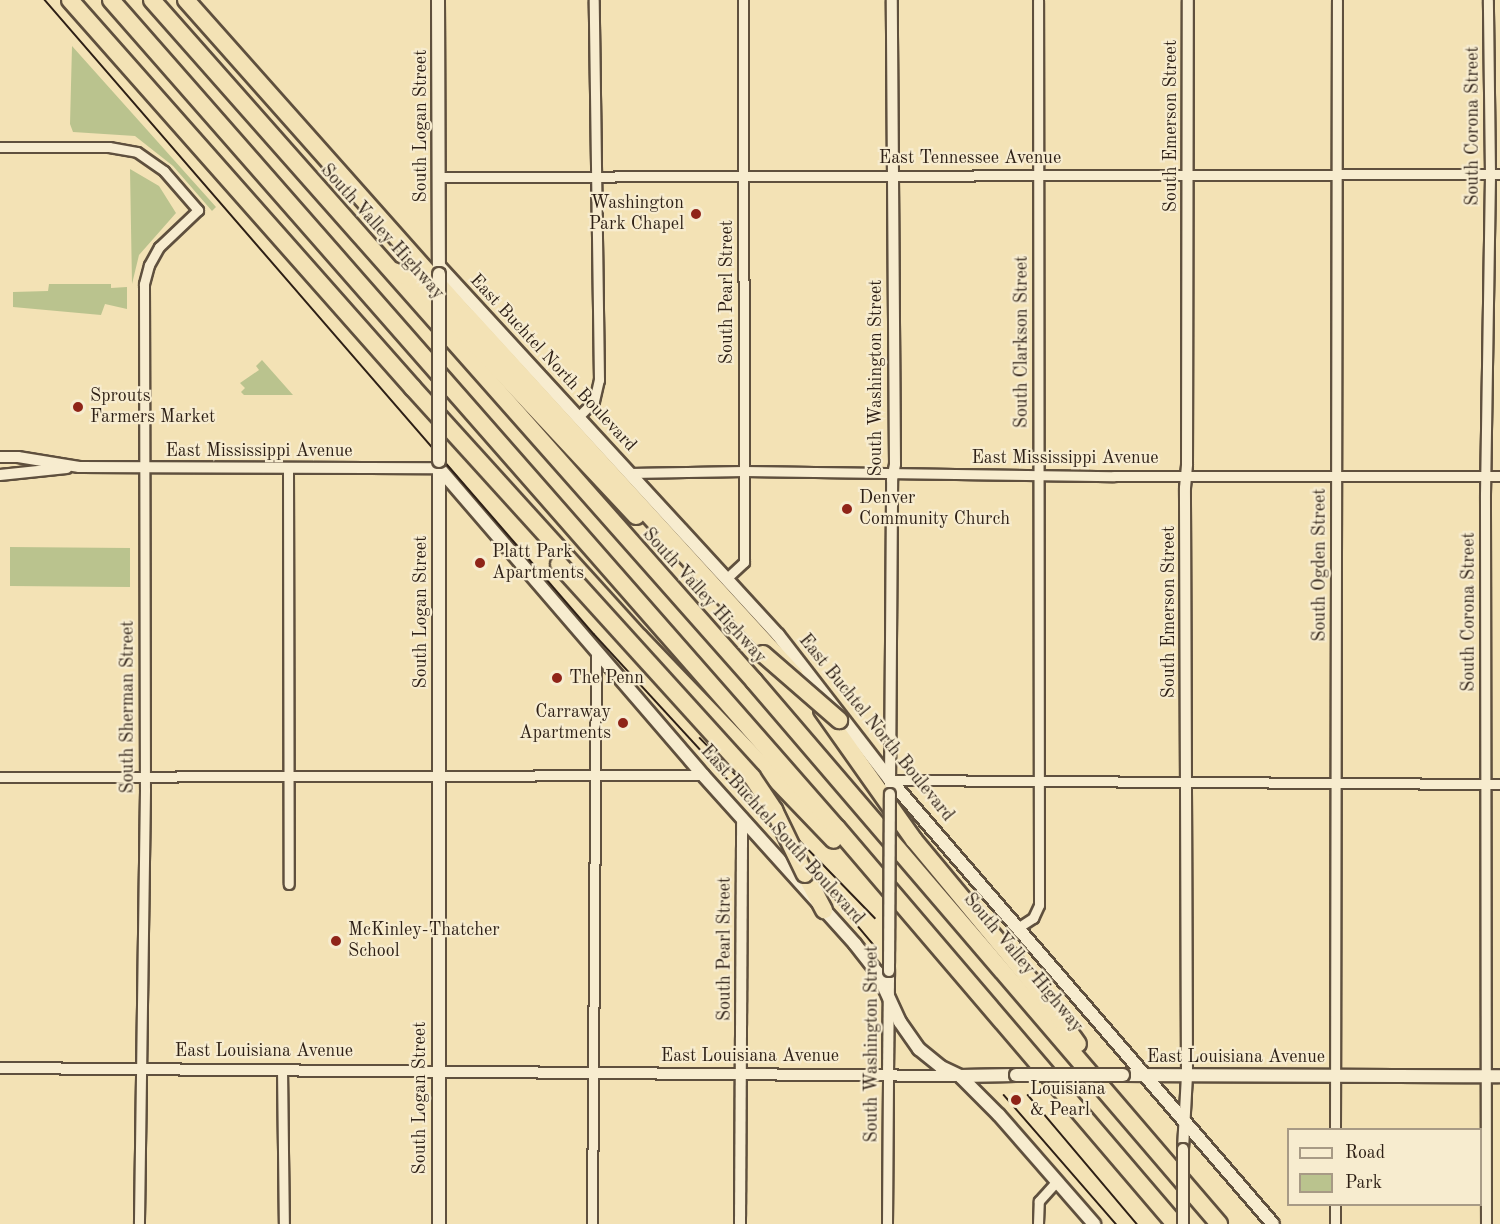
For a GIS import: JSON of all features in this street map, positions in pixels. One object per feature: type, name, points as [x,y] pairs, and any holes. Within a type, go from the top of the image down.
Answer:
[{"type":"highway","points":[[70,0],[413,388],[639,637],[937,946]]},
{"type":"highway","points":[[84,0],[189,136]]},
{"type":"highway","points":[[111,0],[823,811],[1175,1224]]},
{"type":"highway","name":"South Valley Highway","points":[[152,0],[387,268],[558,456],[611,522],[754,681],[1219,1224]]},
{"type":"highway","points":[[186,0],[467,316],[784,662],[832,723],[915,840],[1046,999],[1137,1128]]},
{"type":"highway","points":[[387,268],[416,281],[570,443],[763,654],[855,736]]},
{"type":"highway","points":[[413,388],[559,564],[752,777],[774,810],[824,910]]},
{"type":"main road","name":"South Logan Street","points":[[438,0],[439,1224]]},
{"type":"main road","name":"East Buchtel North Boulevard","points":[[439,270],[579,416],[785,644],[890,780],[1273,1224]]},
{"type":"main road","name":"East Buchtel South Boulevard","points":[[439,464],[596,653],[872,966],[889,993],[900,1022],[919,1049],[941,1067],[960,1076],[999,1115],[1094,1224]]},
{"type":"main road","name":"East Louisiana Avenue","points":[[960,1076],[1144,1074],[1500,1076]]},
{"type":"street","points":[[579,416],[594,401],[599,389],[594,0]]},
{"type":"street","name":"South Pearl Street","points":[[727,578],[744,562],[743,0]]},
{"type":"street","name":"South Washington Street","points":[[887,1224],[893,474],[895,459],[892,0]]},
{"type":"street","name":"South Clarkson Street","points":[[1019,927],[1033,918],[1039,906],[1038,0]]},
{"type":"street","name":"South Emerson Street","points":[[1183,1224],[1183,1149],[1187,1075],[1185,475],[1188,0]]},
{"type":"street","name":"South Ogden Street","points":[[1335,1128],[1338,0]]},
{"type":"street","name":"South Corona Street","points":[[1486,1224],[1486,476],[1495,174],[1488,0]]},
{"type":"street","name":"South Sherman Street","points":[[0,147],[109,147],[137,152],[164,171],[198,210],[159,247],[146,275],[145,776],[139,1224]]},
{"type":"street","name":"East Tennessee Avenue","points":[[439,177],[1495,174]]},
{"type":"street","name":"East Mississippi Avenue","points":[[0,457],[18,457],[79,467]]},
{"type":"street","name":"East Mississippi Avenue","points":[[0,476],[79,467],[288,468],[439,464]]},
{"type":"street","points":[[288,468],[289,884]]},
{"type":"street","name":"East Mississippi Avenue","points":[[630,473],[744,471],[893,474],[1500,476]]},
{"type":"street","points":[[592,1224],[596,653]]},
{"type":"street","points":[[0,777],[703,775]]},
{"type":"street","points":[[890,780],[1500,784]]},
{"type":"street","name":"South Pearl Street","points":[[740,1224],[742,818]]},
{"type":"street","name":"East Louisiana Avenue","points":[[0,1068],[282,1068],[960,1076]]},
{"type":"street","points":[[282,1068],[284,1224]]},
{"type":"street","points":[[1038,1224],[1039,1201],[1057,1181]]},
{"type":"street","points":[[1335,1206],[1335,1224]]},
{"type":"green space","points":[[72,46],[216,207],[212,211],[173,166],[135,136],[73,132],[70,124]]},
{"type":"green space","points":[[130,169],[159,186],[176,213],[139,255],[132,284]]},
{"type":"green space","points":[[49,284],[111,284],[111,288],[127,287],[127,309],[105,304],[101,315],[13,307],[13,292],[48,291]]},
{"type":"green space","points":[[262,360],[293,395],[244,395],[241,392],[245,388],[240,383],[259,370],[256,366]]},
{"type":"green space","points":[[10,547],[130,548],[130,587],[10,586]]},
{"type":"tram line","points":[[45,0],[594,634],[804,862],[874,945]]},
{"type":"tram line","points":[[700,738],[875,918]]},
{"type":"tram line","points":[[1004,1095],[1116,1224]]},
{"type":"tram line","points":[[1028,1095],[1137,1224]]},
{"type":"place","name":"Washington Park Chapel","points":[[696,214]]},
{"type":"place","name":"Sprouts Farmers Market","points":[[78,407]]},
{"type":"place","name":"Denver Community Church","points":[[847,509]]},
{"type":"place","name":"Platt Park Apartments","points":[[480,563]]},
{"type":"place","name":"The Penn","points":[[557,678]]},
{"type":"place","name":"Carraway Apartments","points":[[623,723]]},
{"type":"place","name":"McKinley-Thatcher School","points":[[336,941]]},
{"type":"place","name":"Louisiana & Pearl","points":[[1016,1100]]}]
